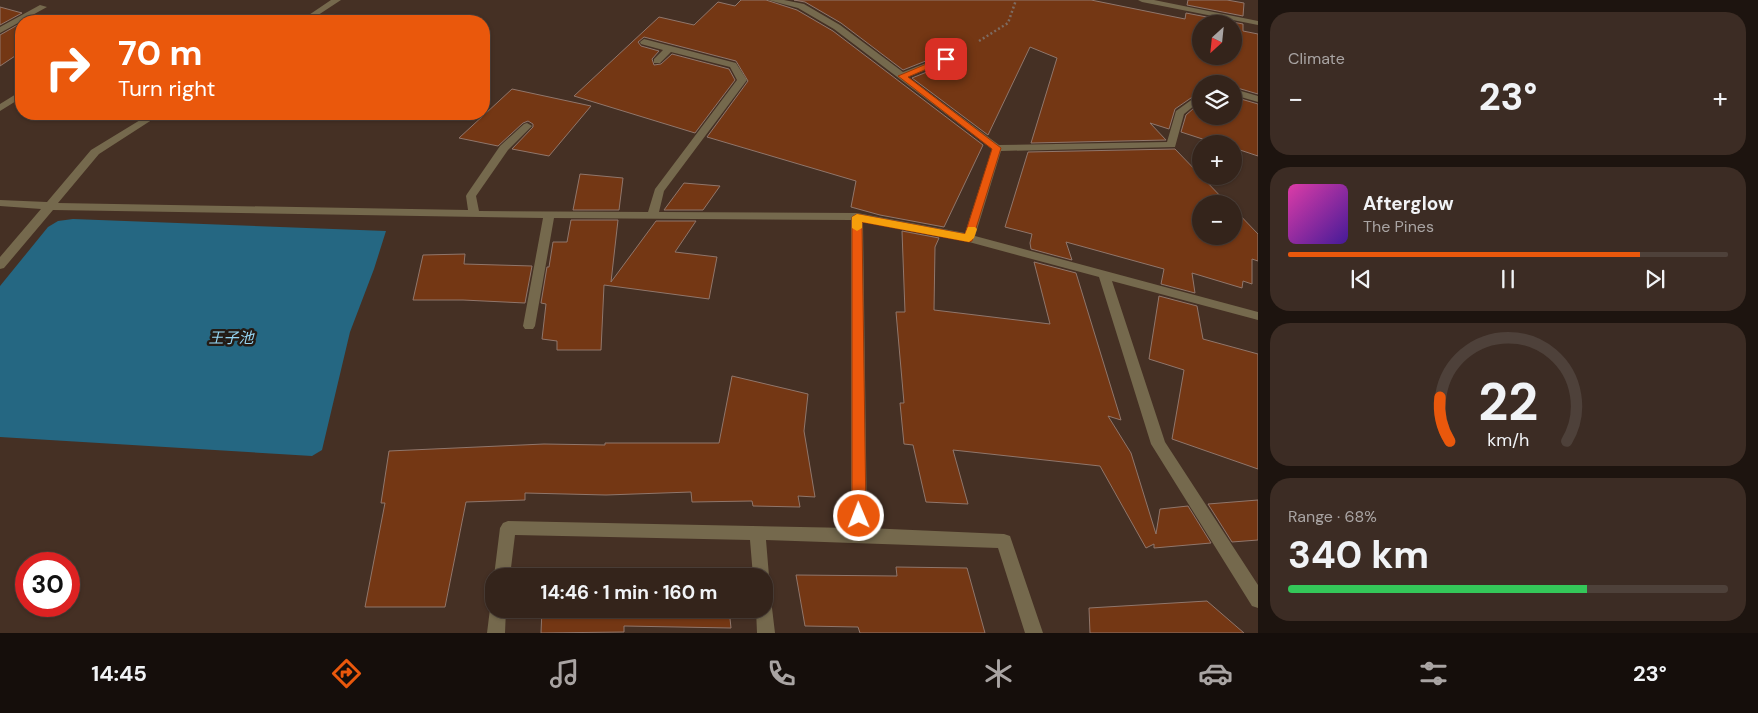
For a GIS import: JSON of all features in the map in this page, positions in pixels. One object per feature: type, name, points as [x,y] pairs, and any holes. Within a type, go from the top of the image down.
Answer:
[{"type":"street","points":[[314,15],[338,0]]},
{"type":"street","points":[[772,0],[804,3],[997,148],[1171,145],[1179,113],[1192,103]]},
{"type":"street","points":[[1142,0],[1258,23]]},
{"type":"street","points":[[28,15],[43,7]]},
{"type":"street","points":[[0,30],[15,22]]},
{"type":"street","points":[[644,42],[734,65],[742,80],[659,190],[652,216]]},
{"type":"street","points":[[657,61],[670,49]]},
{"type":"street","points":[[902,76],[960,53]]},
{"type":"street","points":[[1242,94],[1258,99]]},
{"type":"street","points":[[0,108],[15,98]]},
{"type":"street","points":[[0,265],[95,152],[146,120]]},
{"type":"street","points":[[474,214],[471,196],[504,148],[528,126]]},
{"type":"street","points":[[969,238],[997,148]]},
{"type":"street","points":[[0,203],[48,206],[474,214],[857,217],[969,238],[1258,316]]},
{"type":"street","points":[[529,326],[550,215]]},
{"type":"street","points":[[857,217],[859,535]]},
{"type":"street","points":[[1104,274],[1158,444],[1258,600]]},
{"type":"street","points":[[503,568],[508,528],[859,535],[1004,541],[1034,633]]},
{"type":"street","points":[[757,533],[760,568]]},
{"type":"street","points":[[496,633],[497,618]]},
{"type":"street","points":[[765,618],[766,633]]},
{"type":"path","points":[[960,53],[1008,23],[1016,0]]},
{"type":"water","name":"王子池","points":[[73,219],[386,231],[350,332],[322,450],[312,456],[0,437],[0,286],[48,227],[58,221]]},
{"type":"building","points":[[741,0],[766,0],[797,10],[833,31],[983,145],[944,227],[880,215],[851,207],[856,181],[707,137],[748,81],[736,61],[644,37],[638,42],[641,46],[659,51],[652,59],[654,65],[661,64],[672,54],[729,69],[735,80],[695,133],[574,96],[659,17],[694,25],[718,2],[735,6]]},
{"type":"building","points":[[794,0],[1091,0],[1185,19],[1186,13],[1196,15],[1192,15],[1192,65],[1242,65],[1242,24],[1243,31],[1258,34],[1258,94],[1242,89],[1242,75],[1192,75],[1192,97],[1175,109],[1169,129],[1150,123],[1166,140],[1031,143],[1057,58],[1030,47],[988,135],[912,78],[964,57],[964,50],[956,49],[903,70],[841,23],[805,2]]},
{"type":"building","points":[[1188,0],[1227,0],[1244,3],[1243,16],[1242,15],[1187,5]]},
{"type":"building","points":[[0,7],[22,13],[15,15],[15,17],[0,25]]},
{"type":"building","points":[[15,26],[15,56],[0,66],[0,35]]},
{"type":"building","points":[[512,89],[591,106],[549,156],[512,149],[533,127],[533,124],[528,121],[523,123],[498,146],[459,138],[478,120],[490,120],[490,109]]},
{"type":"building","points":[[1242,99],[1258,104],[1258,156],[1242,151],[1242,135],[1192,136],[1181,132],[1186,115],[1192,110],[1192,125],[1242,125]]},
{"type":"building","points":[[1175,149],[1192,167],[1192,185],[1210,185],[1219,195],[1192,195],[1192,245],[1242,245],[1242,217],[1258,234],[1258,261],[1252,259],[1252,284],[1243,281],[1242,288],[1192,273],[1195,293],[1161,284],[1164,269],[1066,242],[1072,260],[1031,249],[1032,234],[1005,227],[1028,152]]},
{"type":"building","points":[[580,174],[623,178],[619,210],[573,210]]},
{"type":"building","points":[[684,183],[720,186],[703,210],[664,210]]},
{"type":"building","points":[[571,220],[618,220],[611,282],[656,221],[696,221],[675,252],[717,257],[709,299],[604,285],[601,350],[557,350],[557,341],[542,339],[546,304],[541,303],[553,242],[567,242]]},
{"type":"building","points":[[902,231],[939,238],[935,247],[934,310],[1050,324],[1034,262],[1076,273],[1121,420],[1108,416],[1131,453],[1156,534],[1160,509],[1188,506],[1211,543],[1154,548],[1154,544],[1146,548],[1100,466],[953,450],[968,504],[926,502],[913,445],[904,444],[900,403],[904,403],[896,312],[905,312]]},
{"type":"building","points":[[465,254],[464,264],[532,266],[525,303],[413,300],[423,255]]},
{"type":"building","points":[[1159,296],[1197,306],[1203,339],[1258,354],[1258,469],[1172,439],[1184,370],[1149,359]]},
{"type":"building","points":[[732,376],[808,394],[804,431],[815,497],[798,496],[800,507],[753,506],[752,501],[692,502],[691,492],[606,495],[525,493],[525,500],[466,502],[445,607],[365,607],[385,503],[381,503],[389,451],[544,444],[719,443]]},
{"type":"building","points":[[1258,500],[1258,540],[1232,542],[1208,504]]},
{"type":"building","points":[[896,567],[967,568],[985,633],[860,633],[858,627],[805,626],[796,575],[897,576]]},
{"type":"building","points":[[1207,601],[1244,633],[1090,633],[1089,608]]},
{"type":"building","points":[[542,618],[730,618],[731,628],[624,626],[624,632],[541,633]]},
{"type":"slow traffic","points":[[857,228],[857,217],[969,238],[972,229]]},
{"type":"route","points":[[859,516],[857,217],[969,238],[997,148],[902,76],[946,59]]}]
